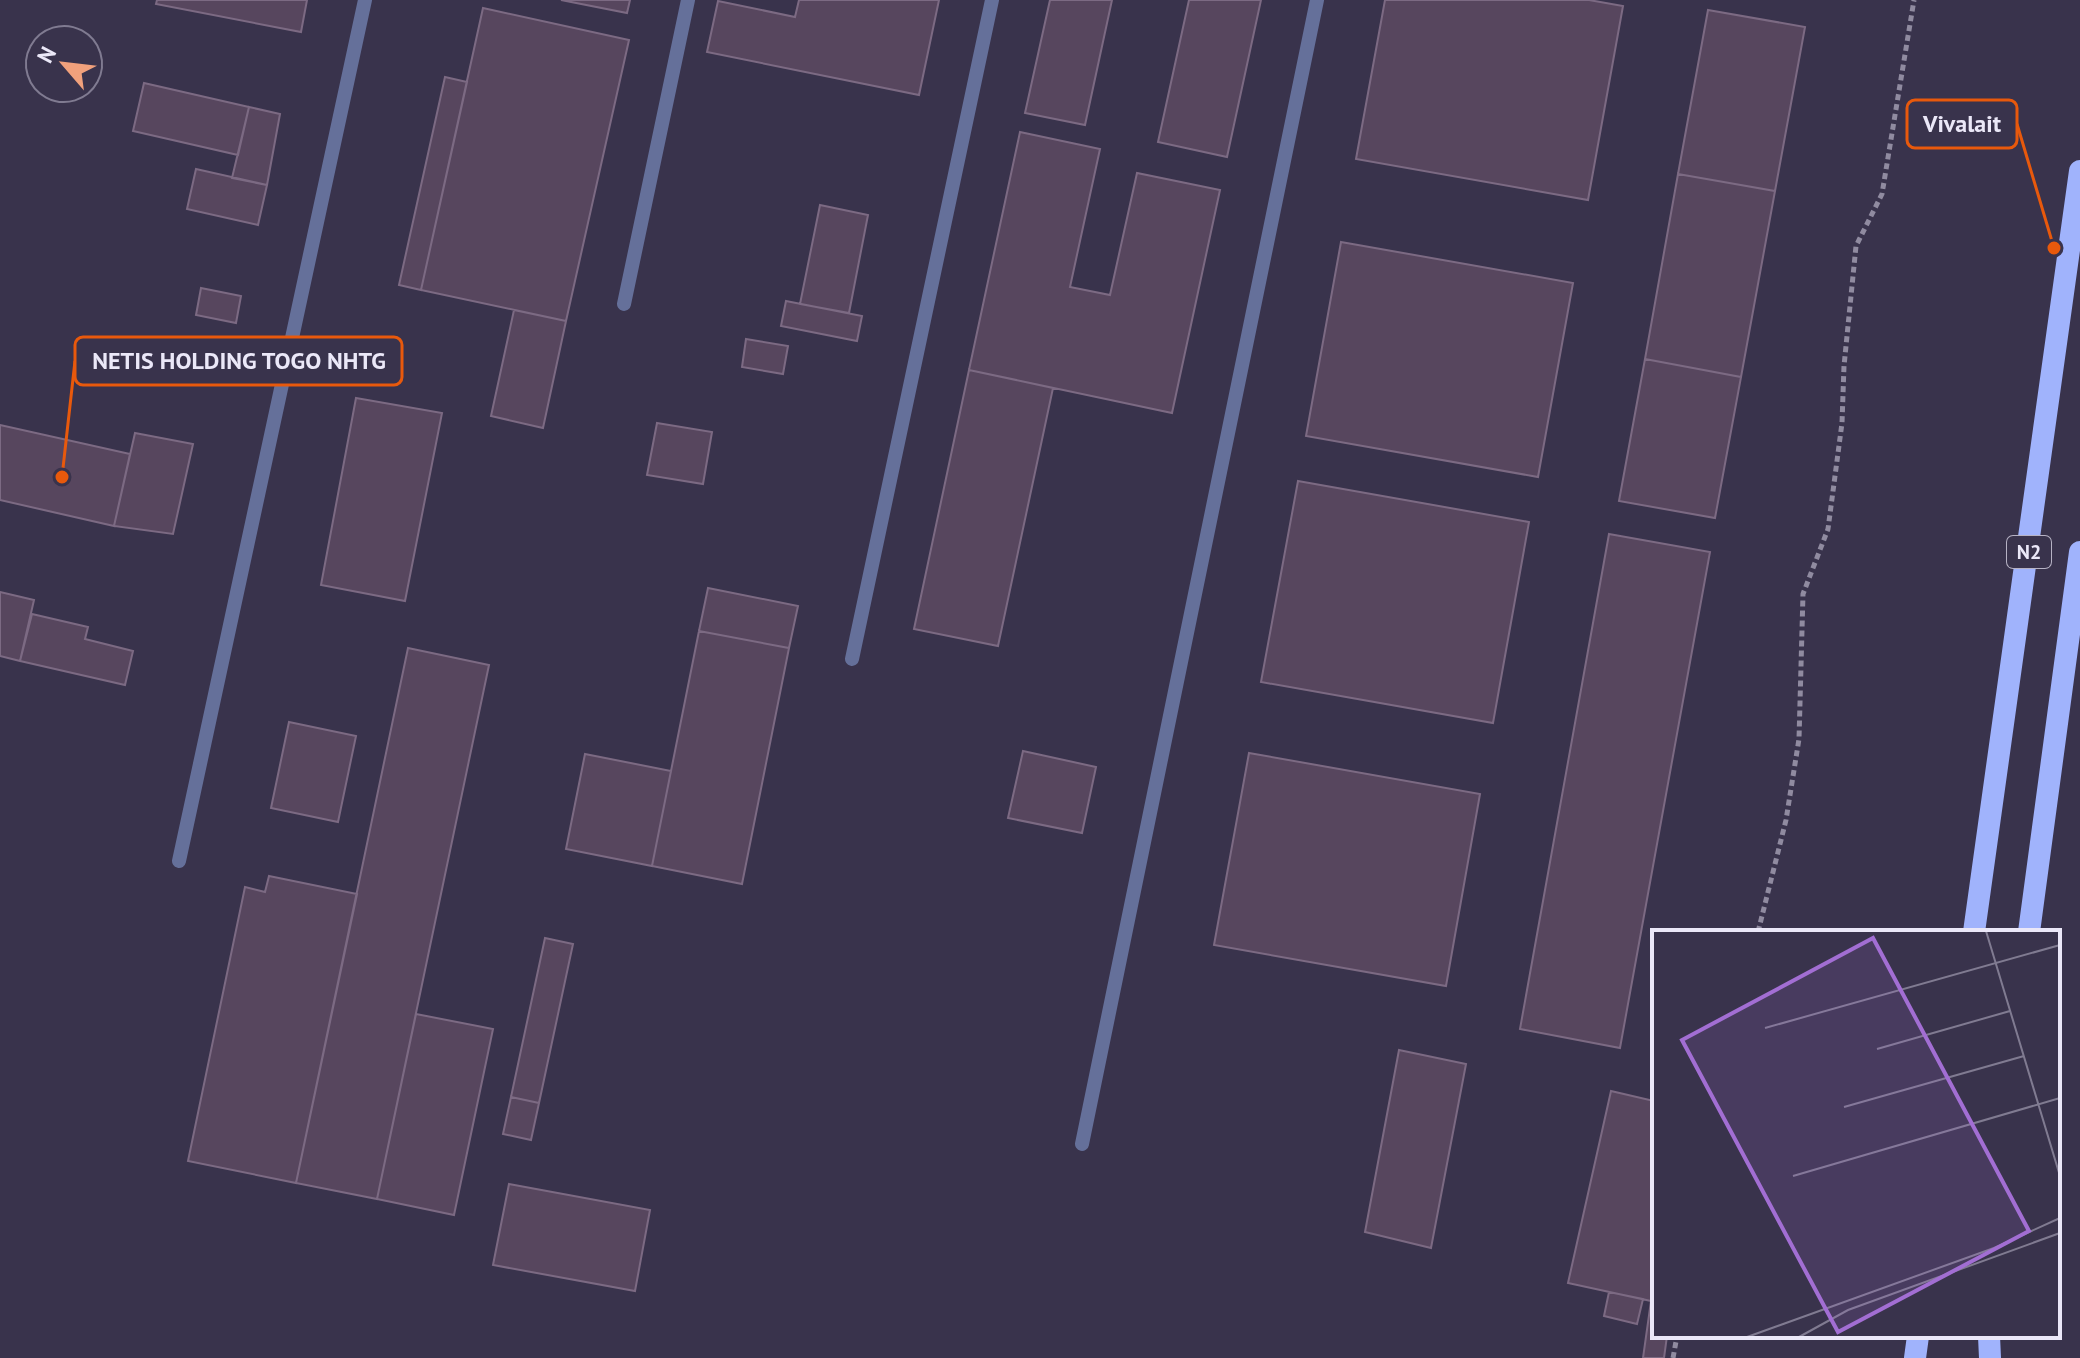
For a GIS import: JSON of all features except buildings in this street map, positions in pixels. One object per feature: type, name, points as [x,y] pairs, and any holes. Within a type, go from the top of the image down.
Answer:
[{"type":"highway","name":"N2","points":[[1974,930],[2080,171]]},
{"type":"highway","name":"N2","points":[[2029,930],[2080,552]]},
{"type":"highway","points":[[1915,1358],[1918,1338]]},
{"type":"highway","points":[[1989,1338],[1990,1358]]},
{"type":"lane","points":[[179,861],[365,0]]},
{"type":"lane","points":[[624,304],[688,0]]},
{"type":"lane","points":[[852,659],[992,0]]},
{"type":"lane","points":[[1082,1144],[1317,0]]},
{"type":"path","points":[[1758,930],[1786,820],[1799,739],[1803,594],[1828,529],[1842,423],[1844,366],[1856,246],[1882,194],[1914,0]]},
{"type":"path","points":[[1673,1358],[1677,1338]]},
{"type":"place","name":"Vivalait","points":[[2054,248]]},
{"type":"place","name":"NETIS HOLDING TOGO NHTG","points":[[62,477]]}]
